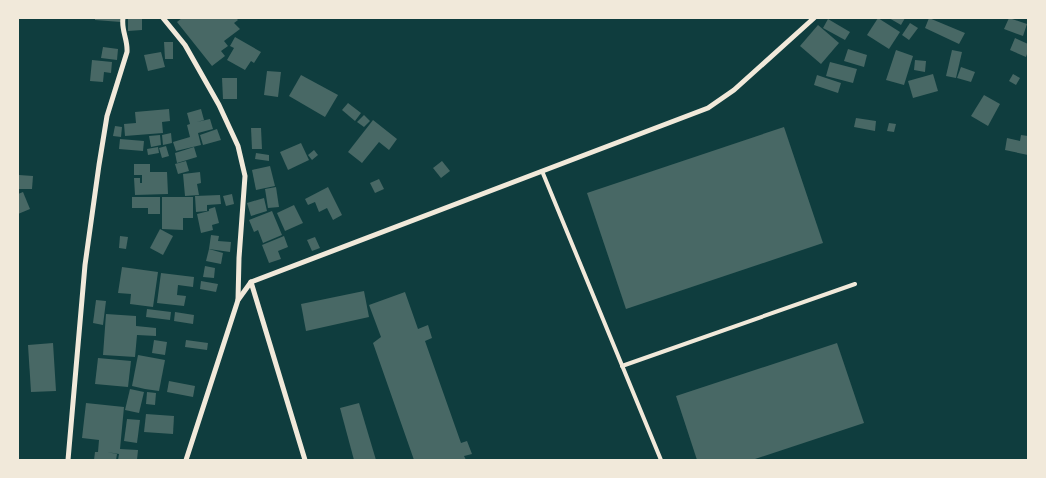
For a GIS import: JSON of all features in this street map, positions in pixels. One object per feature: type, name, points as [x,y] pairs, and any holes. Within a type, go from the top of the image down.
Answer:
[{"type":"street","points":[[68,460],[85,266],[99,165],[107,116],[127,52],[128,42],[123,32],[123,18]]},
{"type":"street","points":[[163,18],[186,45],[219,106],[238,146],[245,176],[238,300],[186,460]]},
{"type":"street","points":[[238,300],[251,282],[708,108],[734,90],[814,18]]},
{"type":"street","points":[[251,282],[305,460]]},
{"type":"lane","points":[[542,171],[661,460]]},
{"type":"lane","points":[[622,366],[854,284]]},
{"type":"building","points":[[95,18],[122,18],[121,22],[95,20]]},
{"type":"building","points":[[128,18],[142,18],[142,30],[128,31]]},
{"type":"building","points":[[182,18],[236,18],[238,20],[234,23],[240,29],[224,41],[228,46],[221,51],[225,56],[212,66],[177,22]]},
{"type":"building","points":[[878,18],[900,32],[889,49],[867,35]]},
{"type":"building","points":[[889,18],[905,18],[901,25]]},
{"type":"building","points":[[929,18],[965,33],[959,44],[925,28]]},
{"type":"building","points":[[1009,18],[1027,24],[1023,36],[1004,29]]},
{"type":"building","points":[[828,19],[850,32],[845,40],[823,28]]},
{"type":"building","points":[[910,23],[918,28],[909,40],[902,35]]},
{"type":"building","points":[[818,25],[839,43],[821,64],[800,46]]},
{"type":"building","points":[[235,37],[261,52],[254,63],[251,61],[245,70],[227,60],[234,48],[230,46]]},
{"type":"building","points":[[1015,38],[1028,44],[1026,57],[1010,50]]},
{"type":"building","points":[[164,42],[173,42],[173,59],[165,59]]},
{"type":"building","points":[[103,47],[118,49],[117,60],[101,58]]},
{"type":"building","points":[[848,49],[867,55],[864,67],[844,61]]},
{"type":"building","points":[[896,50],[913,56],[904,85],[886,80]]},
{"type":"building","points":[[952,50],[962,52],[956,78],[946,76]]},
{"type":"building","points":[[161,52],[165,67],[148,71],[144,55]]},
{"type":"building","points":[[92,60],[112,62],[111,73],[104,72],[103,82],[90,81]]},
{"type":"building","points":[[915,60],[926,61],[925,72],[914,70]]},
{"type":"building","points":[[830,62],[857,69],[853,83],[826,76]]},
{"type":"building","points":[[961,67],[975,72],[971,82],[957,78]]},
{"type":"building","points":[[267,71],[281,72],[278,97],[264,95]]},
{"type":"building","points":[[933,74],[938,91],[913,98],[908,81]]},
{"type":"building","points":[[1013,74],[1020,78],[1016,85],[1009,81]]},
{"type":"building","points":[[301,75],[338,95],[325,117],[289,96]]},
{"type":"building","points":[[817,75],[841,83],[838,93],[814,85]]},
{"type":"building","points":[[222,78],[237,78],[237,99],[223,99]]},
{"type":"building","points":[[984,95],[1000,104],[988,126],[971,116]]},
{"type":"building","points":[[348,103],[361,113],[355,121],[342,110]]},
{"type":"building","points":[[169,109],[170,121],[162,122],[163,133],[125,136],[124,124],[136,123],[135,112]]},
{"type":"building","points":[[201,109],[204,120],[197,122],[210,119],[213,129],[198,133],[201,145],[176,151],[173,142],[190,137],[187,125],[190,124],[187,113]]},
{"type":"building","points":[[364,115],[370,121],[364,127],[357,122]]},
{"type":"building","points":[[856,118],[876,121],[875,131],[854,127]]},
{"type":"building","points":[[373,120],[397,139],[389,150],[379,142],[362,163],[348,152]]},
{"type":"building","points":[[889,123],[896,124],[894,132],[887,131]]},
{"type":"building","points":[[115,126],[122,127],[121,137],[113,136]]},
{"type":"building","points":[[784,127],[823,243],[626,309],[587,193]]},
{"type":"building","points":[[251,128],[261,128],[262,149],[252,149]]},
{"type":"building","points":[[217,129],[221,140],[203,145],[200,135]]},
{"type":"building","points":[[171,133],[172,143],[163,145],[162,135]]},
{"type":"building","points":[[160,135],[161,145],[151,147],[149,136]]},
{"type":"building","points":[[1021,135],[1028,136],[1028,155],[1005,150],[1007,138],[1020,141]]},
{"type":"building","points":[[120,139],[144,141],[143,151],[119,149]]},
{"type":"building","points":[[301,143],[309,160],[288,170],[280,152]]},
{"type":"building","points":[[166,146],[169,156],[162,158],[159,148]]},
{"type":"building","points":[[158,147],[159,153],[148,155],[147,149]]},
{"type":"building","points":[[194,147],[197,157],[177,163],[175,153]]},
{"type":"building","points":[[314,150],[318,155],[312,160],[308,155]]},
{"type":"building","points":[[256,153],[269,155],[269,161],[255,159]]},
{"type":"building","points":[[186,161],[189,171],[178,174],[175,164]]},
{"type":"building","points":[[442,161],[450,171],[441,178],[433,168]]},
{"type":"building","points":[[134,164],[150,164],[150,172],[167,172],[168,194],[135,195],[134,178],[140,178],[140,183],[142,183],[142,175],[134,175]]},
{"type":"building","points":[[270,166],[275,186],[256,190],[252,170]]},
{"type":"building","points":[[200,172],[201,183],[197,184],[199,195],[185,196],[183,174]]},
{"type":"building","points":[[19,175],[33,176],[32,189],[19,189]]},
{"type":"building","points":[[379,179],[384,189],[375,193],[370,183]]},
{"type":"building","points":[[276,187],[279,207],[268,208],[265,189]]},
{"type":"building","points":[[328,187],[342,215],[333,220],[327,208],[319,212],[315,202],[308,205],[305,199]]},
{"type":"building","points":[[23,192],[30,209],[18,214],[18,194]]},
{"type":"building","points":[[232,194],[234,204],[226,206],[223,196]]},
{"type":"building","points":[[220,195],[221,204],[207,205],[207,211],[196,212],[195,196]]},
{"type":"building","points":[[132,197],[160,197],[160,214],[148,214],[148,208],[132,208]]},
{"type":"building","points":[[162,197],[193,197],[193,218],[183,218],[183,230],[162,229]]},
{"type":"building","points":[[264,198],[267,211],[251,216],[247,203]]},
{"type":"building","points":[[294,205],[303,223],[285,231],[277,213]]},
{"type":"building","points":[[215,207],[219,223],[212,225],[213,230],[201,233],[197,214],[209,211],[209,209]]},
{"type":"building","points":[[272,211],[282,235],[263,243],[258,230],[254,232],[249,220]]},
{"type":"building","points":[[160,229],[173,236],[163,255],[150,248]]},
{"type":"building","points":[[211,235],[219,236],[218,241],[231,242],[230,252],[209,249]]},
{"type":"building","points":[[120,236],[128,237],[126,249],[119,248]]},
{"type":"building","points":[[284,236],[288,247],[278,251],[281,259],[269,263],[262,245]]},
{"type":"building","points":[[315,237],[320,248],[312,251],[307,240]]},
{"type":"building","points":[[209,249],[223,253],[221,264],[206,261]]},
{"type":"building","points":[[205,266],[215,268],[214,278],[203,277]]},
{"type":"building","points":[[122,267],[158,272],[153,307],[130,304],[131,294],[118,293]]},
{"type":"building","points":[[161,273],[194,277],[193,287],[178,285],[177,295],[186,296],[184,306],[157,303]]},
{"type":"building","points":[[201,281],[218,284],[216,292],[200,289]]},
{"type":"building","points":[[364,291],[369,317],[306,331],[301,304]]},
{"type":"building","points":[[405,292],[418,329],[428,325],[432,338],[425,341],[461,443],[467,441],[472,454],[464,456],[466,460],[414,460],[373,343],[381,337],[369,305]]},
{"type":"building","points":[[96,300],[106,301],[103,325],[93,323]]},
{"type":"building","points":[[147,309],[171,312],[170,320],[146,317]]},
{"type":"building","points":[[175,312],[194,315],[193,324],[174,321]]},
{"type":"building","points":[[106,314],[136,316],[136,326],[156,328],[156,336],[137,335],[135,357],[103,355]]},
{"type":"building","points":[[154,340],[167,342],[165,355],[152,353]]},
{"type":"building","points":[[186,340],[208,343],[207,350],[185,347]]},
{"type":"building","points":[[53,343],[56,391],[31,392],[28,345]]},
{"type":"building","points":[[837,343],[864,423],[752,460],[697,460],[676,396]]},
{"type":"building","points":[[138,355],[165,360],[159,391],[132,386]]},
{"type":"building","points":[[98,358],[131,361],[128,387],[95,384]]},
{"type":"building","points":[[169,381],[195,386],[193,397],[167,392]]},
{"type":"building","points":[[130,389],[144,392],[139,413],[125,410]]},
{"type":"building","points":[[147,392],[156,393],[155,405],[146,404]]},
{"type":"building","points":[[86,403],[124,407],[120,449],[138,450],[137,460],[118,460],[119,454],[107,452],[117,454],[116,460],[94,460],[95,452],[98,452],[99,440],[82,438]]},
{"type":"building","points":[[359,403],[376,460],[354,460],[340,408]]},
{"type":"building","points":[[146,414],[174,416],[173,434],[144,432]]},
{"type":"building","points":[[127,419],[140,420],[137,443],[124,441]]}]
